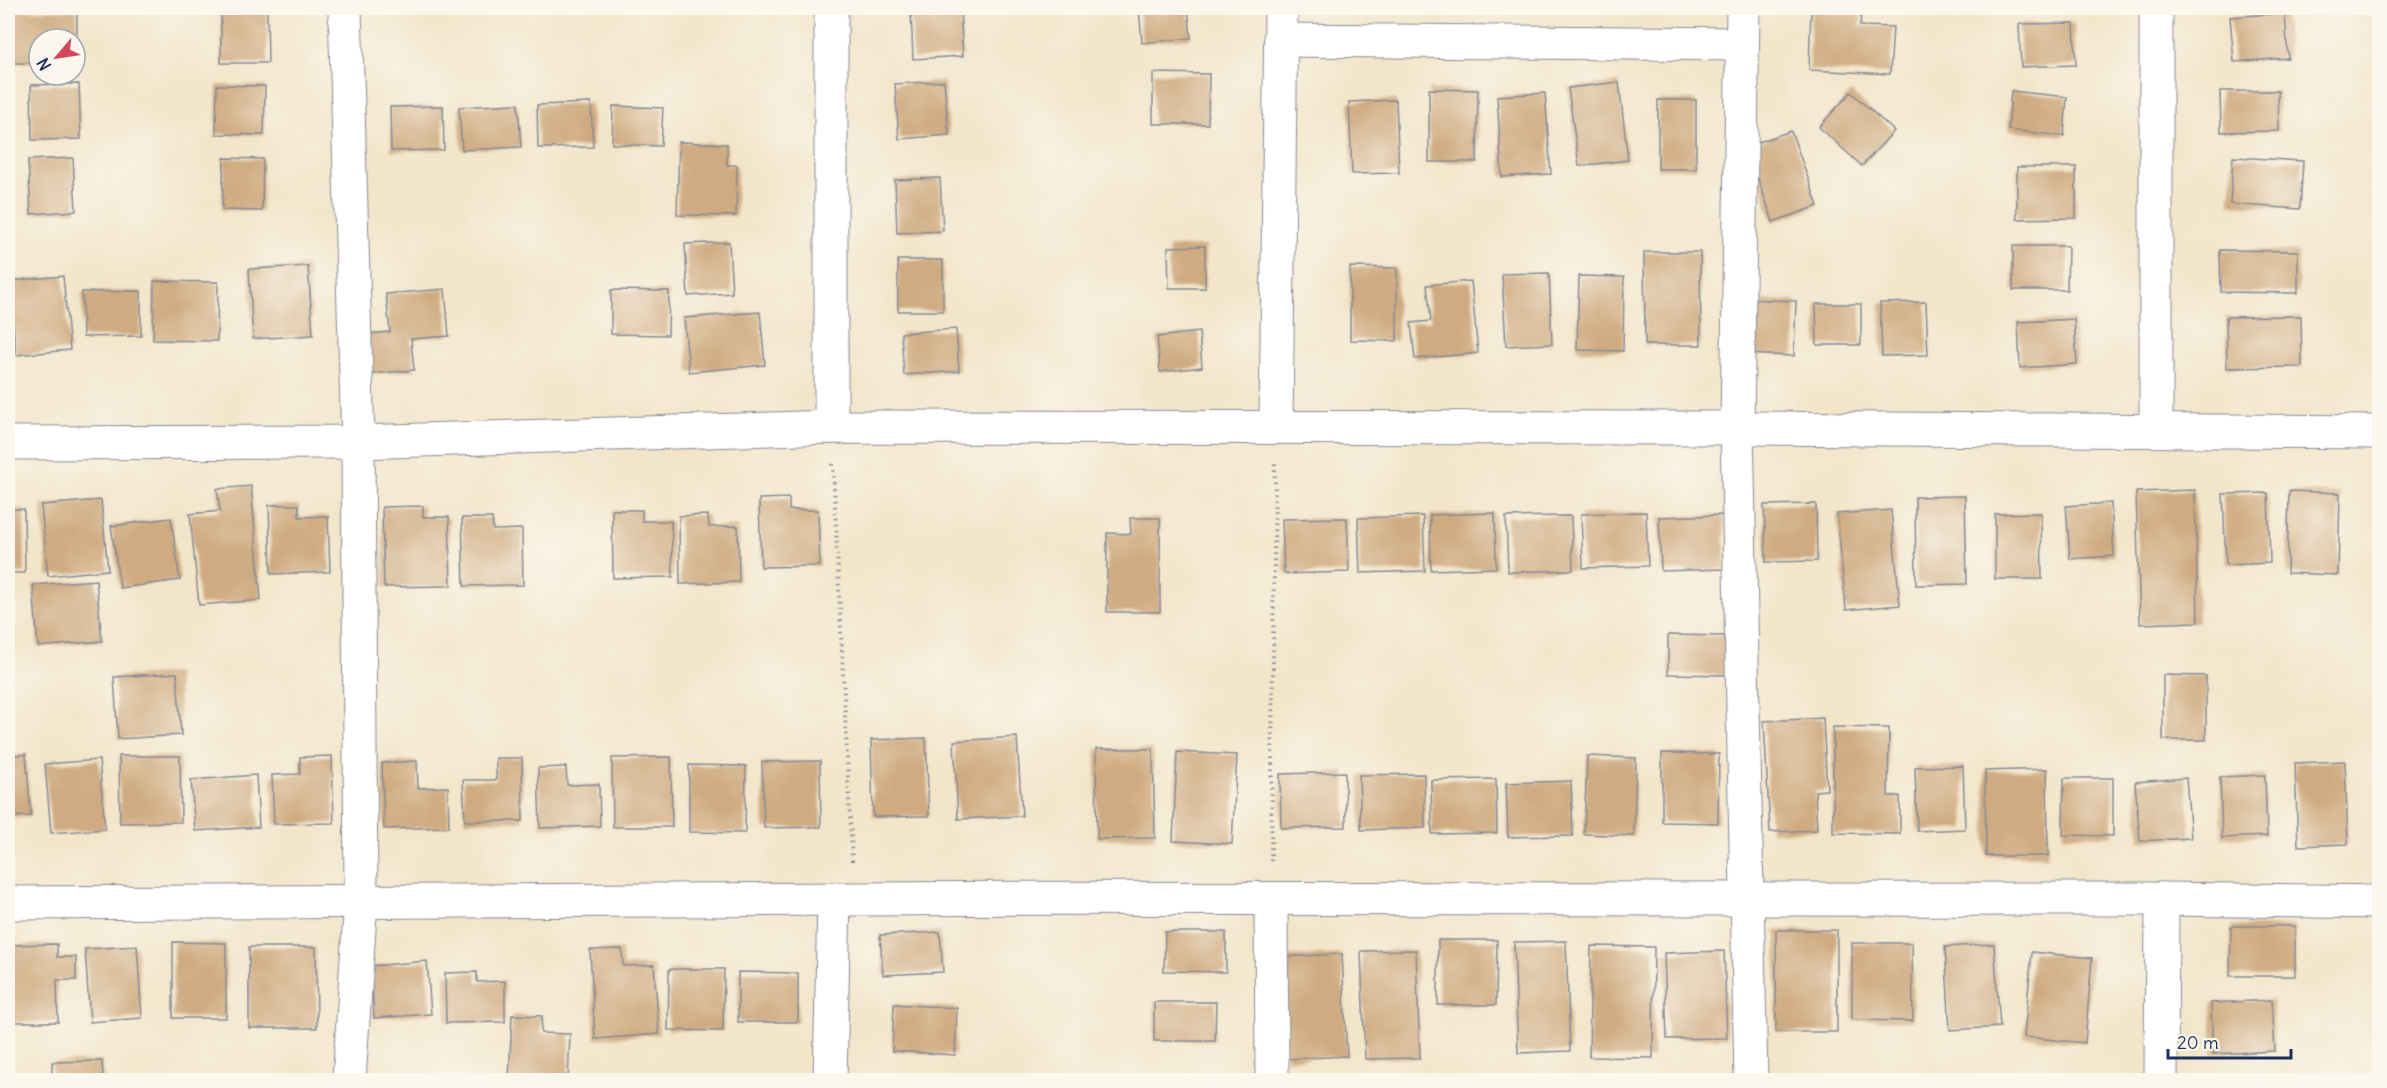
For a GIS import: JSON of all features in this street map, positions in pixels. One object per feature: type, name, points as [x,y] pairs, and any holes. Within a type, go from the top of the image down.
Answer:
[{"type":"street","points":[[345,8],[358,442],[361,899],[348,1080]]},
{"type":"street","points":[[831,8],[831,427]]},
{"type":"street","points":[[1276,427],[1281,8]]},
{"type":"street","points":[[1743,8],[1737,428],[1751,1080]]},
{"type":"street","points":[[2156,8],[2156,430]]},
{"type":"street","points":[[1281,40],[1741,44]]},
{"type":"street","points":[[8,443],[358,442],[831,427],[1737,428],[2379,432]]},
{"type":"street","points":[[8,903],[361,899],[2162,899],[2379,902]]},
{"type":"street","points":[[830,1080],[844,899]]},
{"type":"street","points":[[1271,899],[1272,1080]]},
{"type":"street","points":[[2161,1080],[2162,899]]},
{"type":"path","points":[[831,427],[844,899]]},
{"type":"path","points":[[1271,899],[1276,427]]},
{"type":"building","points":[[221,8],[267,8],[268,63],[221,63]]},
{"type":"building","points":[[1139,8],[1188,8],[1191,38],[1142,43]]},
{"type":"building","points":[[1811,8],[1861,11],[1860,26],[1893,27],[1890,74],[1809,70]]},
{"type":"building","points":[[960,9],[963,56],[913,59],[911,12]]},
{"type":"building","points":[[13,10],[77,10],[77,27],[27,27],[27,63],[13,63]]},
{"type":"building","points":[[2285,13],[2288,58],[2234,62],[2230,17]]},
{"type":"building","points":[[2074,23],[2076,65],[2021,67],[2019,24]]},
{"type":"building","points":[[1153,73],[1209,74],[1208,124],[1153,124]]},
{"type":"building","points":[[944,81],[949,135],[899,139],[895,84]]},
{"type":"building","points":[[1619,82],[1628,160],[1579,166],[1568,88]]},
{"type":"building","points":[[217,85],[265,86],[264,135],[216,134]]},
{"type":"building","points":[[31,87],[79,87],[81,139],[32,140]]},
{"type":"building","points":[[1429,89],[1478,90],[1477,162],[1429,162]]},
{"type":"building","points":[[2011,91],[2067,97],[2064,136],[2008,130]]},
{"type":"building","points":[[2220,91],[2278,91],[2279,131],[2221,132]]},
{"type":"building","points":[[1851,92],[1894,131],[1862,166],[1819,127]]},
{"type":"building","points":[[1545,93],[1551,174],[1502,177],[1497,96]]},
{"type":"building","points":[[1396,100],[1399,173],[1352,174],[1349,102]]},
{"type":"building","points":[[1658,100],[1696,100],[1696,169],[1658,169]]},
{"type":"building","points":[[591,103],[593,147],[538,148],[537,105]]},
{"type":"building","points":[[518,104],[521,147],[462,150],[459,107]]},
{"type":"building","points":[[443,106],[444,150],[391,151],[390,107]]},
{"type":"building","points":[[613,106],[663,108],[661,146],[612,144]]},
{"type":"building","points":[[1791,131],[1818,206],[1773,222],[1747,146]]},
{"type":"building","points":[[679,142],[727,144],[727,165],[737,165],[736,216],[677,215]]},
{"type":"building","points":[[2233,157],[2303,161],[2300,209],[2230,204]]},
{"type":"building","points":[[73,158],[76,211],[31,214],[28,160]]},
{"type":"building","points":[[224,158],[263,159],[262,211],[222,210]]},
{"type":"building","points":[[2017,167],[2076,167],[2076,218],[2017,219]]},
{"type":"building","points":[[940,178],[943,231],[897,233],[895,180]]},
{"type":"building","points":[[729,242],[732,293],[688,296],[685,244]]},
{"type":"building","points":[[1205,246],[1205,288],[1169,288],[1168,247]]},
{"type":"building","points":[[2013,246],[2068,246],[2067,290],[2013,290]]},
{"type":"building","points":[[2220,250],[2298,251],[2298,293],[2221,292]]},
{"type":"building","points":[[1644,252],[1700,252],[1701,345],[1645,345]]},
{"type":"building","points":[[898,260],[943,260],[943,311],[898,311]]},
{"type":"building","points":[[308,266],[313,335],[253,339],[249,269]]},
{"type":"building","points":[[1350,267],[1397,268],[1397,341],[1350,340]]},
{"type":"building","points":[[1549,273],[1552,344],[1506,346],[1502,274]]},
{"type":"building","points":[[63,276],[70,350],[16,355],[9,281]]},
{"type":"building","points":[[1579,276],[1624,277],[1623,351],[1577,350]]},
{"type":"building","points":[[154,281],[218,282],[217,341],[153,340]]},
{"type":"building","points":[[1471,281],[1478,353],[1415,359],[1411,323],[1431,321],[1427,285]]},
{"type":"building","points":[[445,289],[449,336],[411,339],[414,370],[372,374],[368,334],[390,332],[386,294]]},
{"type":"building","points":[[611,290],[669,291],[668,335],[611,334]]},
{"type":"building","points":[[141,291],[141,336],[83,337],[82,292]]},
{"type":"building","points":[[1746,299],[1796,301],[1794,356],[1744,354]]},
{"type":"building","points":[[1926,302],[1928,355],[1882,356],[1880,303]]},
{"type":"building","points":[[1816,304],[1861,304],[1861,345],[1817,345]]},
{"type":"building","points":[[760,312],[765,365],[689,372],[684,318]]},
{"type":"building","points":[[2301,316],[2302,367],[2227,368],[2226,317]]},
{"type":"building","points":[[2074,319],[2077,364],[2020,368],[2018,322]]},
{"type":"building","points":[[956,329],[959,371],[904,375],[901,333]]},
{"type":"building","points":[[1199,332],[1202,367],[1160,372],[1157,337]]},
{"type":"building","points":[[251,486],[261,600],[199,605],[190,514],[220,511],[217,489]]},
{"type":"building","points":[[2195,490],[2198,622],[2140,624],[2136,492]]},
{"type":"building","points":[[2289,491],[2340,493],[2338,575],[2287,573]]},
{"type":"building","points":[[2268,493],[2270,563],[2226,565],[2223,494]]},
{"type":"building","points":[[1965,496],[1967,584],[1916,585],[1915,497]]},
{"type":"building","points":[[789,498],[789,510],[818,510],[820,566],[761,567],[759,499]]},
{"type":"building","points":[[101,500],[108,570],[48,576],[41,505]]},
{"type":"building","points":[[2111,503],[2114,556],[2070,559],[2066,506]]},
{"type":"building","points":[[1816,504],[1817,561],[1766,562],[1764,505]]},
{"type":"building","points":[[269,505],[299,505],[299,517],[328,516],[330,572],[271,574]]},
{"type":"building","points":[[423,506],[423,517],[449,517],[451,586],[384,587],[382,507]]},
{"type":"building","points":[[8,509],[24,509],[25,573],[8,573]]},
{"type":"building","points":[[612,510],[642,510],[642,521],[671,521],[673,577],[613,578]]},
{"type":"building","points":[[1891,510],[1900,605],[1846,610],[1837,514]]},
{"type":"building","points":[[1646,512],[1648,566],[1583,568],[1581,514]]},
{"type":"building","points":[[1495,513],[1496,568],[1431,570],[1430,515]]},
{"type":"building","points":[[2041,513],[2042,579],[1995,579],[1995,514]]},
{"type":"building","points":[[708,515],[709,527],[738,526],[739,582],[680,584],[679,516]]},
{"type":"building","points":[[1724,515],[1725,569],[1661,571],[1659,517]]},
{"type":"building","points":[[1423,516],[1425,571],[1360,573],[1358,518]]},
{"type":"building","points":[[1571,516],[1573,570],[1508,572],[1506,517]]},
{"type":"building","points":[[171,518],[180,580],[120,588],[111,526]]},
{"type":"building","points":[[462,518],[492,518],[493,530],[522,529],[523,585],[464,586]]},
{"type":"building","points":[[1130,518],[1160,518],[1160,612],[1107,612],[1107,533],[1131,534]]},
{"type":"building","points":[[1347,518],[1349,572],[1284,574],[1282,519]]},
{"type":"building","points":[[96,580],[102,641],[38,647],[33,585]]},
{"type":"building","points":[[1668,635],[1727,636],[1727,675],[1668,674]]},
{"type":"building","points":[[177,673],[181,735],[118,739],[114,677]]},
{"type":"building","points":[[2163,675],[2206,676],[2206,740],[2163,740]]},
{"type":"building","points":[[1823,718],[1827,790],[1815,791],[1817,830],[1770,832],[1764,721]]},
{"type":"building","points":[[1833,727],[1889,728],[1888,796],[1900,796],[1900,834],[1833,833]]},
{"type":"building","points":[[1017,737],[1022,816],[958,819],[954,741]]},
{"type":"building","points":[[926,738],[929,816],[873,817],[871,740]]},
{"type":"building","points":[[1096,749],[1153,749],[1155,838],[1097,839]]},
{"type":"building","points":[[1177,752],[1237,755],[1232,844],[1173,841]]},
{"type":"building","points":[[1662,753],[1719,754],[1718,823],[1662,822]]},
{"type":"building","points":[[26,754],[31,816],[8,817],[8,756]]},
{"type":"building","points":[[119,756],[180,756],[181,822],[120,823]]},
{"type":"building","points":[[332,756],[334,823],[274,824],[272,775],[300,774],[300,757]]},
{"type":"building","points":[[1587,756],[1636,758],[1634,836],[1584,834]]},
{"type":"building","points":[[671,757],[672,827],[613,827],[612,758]]},
{"type":"building","points":[[496,758],[522,758],[523,821],[465,821],[463,780],[496,780]]},
{"type":"building","points":[[99,760],[105,829],[51,833],[45,764]]},
{"type":"building","points":[[417,761],[418,788],[448,787],[449,827],[384,829],[382,763]]},
{"type":"building","points":[[820,761],[821,827],[764,828],[762,762]]},
{"type":"building","points":[[2345,761],[2348,844],[2298,846],[2295,763]]},
{"type":"building","points":[[689,765],[746,766],[745,833],[689,832]]},
{"type":"building","points":[[1963,766],[1965,829],[1917,831],[1915,767]]},
{"type":"building","points":[[566,767],[567,785],[599,784],[600,826],[540,828],[538,768]]},
{"type":"building","points":[[2047,769],[2048,856],[1986,856],[1985,771]]},
{"type":"building","points":[[1345,772],[1346,827],[1281,828],[1280,774]]},
{"type":"building","points":[[1424,774],[1425,828],[1361,830],[1359,775]]},
{"type":"building","points":[[256,775],[259,827],[195,831],[191,780]]},
{"type":"building","points":[[2265,775],[2267,836],[2222,838],[2220,777]]},
{"type":"building","points":[[2064,778],[2113,778],[2113,836],[2063,835]]},
{"type":"building","points":[[2186,778],[2191,838],[2140,841],[2135,782]]},
{"type":"building","points":[[1496,779],[1497,833],[1432,834],[1431,780]]},
{"type":"building","points":[[1571,781],[1573,836],[1508,837],[1506,783]]},
{"type":"building","points":[[2231,926],[2295,926],[2295,976],[2230,976]]},
{"type":"building","points":[[1776,930],[1837,930],[1837,1032],[1776,1032]]},
{"type":"building","points":[[940,932],[943,972],[883,975],[880,935]]},
{"type":"building","points":[[1165,932],[1226,932],[1226,972],[1164,971]]},
{"type":"building","points":[[1438,940],[1497,940],[1496,1005],[1438,1005]]},
{"type":"building","points":[[1566,941],[1570,1051],[1518,1053],[1514,942]]},
{"type":"building","points":[[173,942],[226,943],[226,1018],[173,1018]]},
{"type":"building","points":[[1852,943],[1912,943],[1913,1021],[1852,1020]]},
{"type":"building","points":[[57,944],[57,957],[76,957],[76,980],[57,980],[58,1022],[8,1022],[8,945]]},
{"type":"building","points":[[1994,944],[2000,1027],[1950,1030],[1945,947]]},
{"type":"building","points":[[137,946],[142,1018],[90,1022],[85,949]]},
{"type":"building","points":[[1591,946],[1654,947],[1653,1058],[1589,1057]]},
{"type":"building","points":[[249,947],[316,947],[317,1028],[249,1028]]},
{"type":"building","points":[[622,949],[623,966],[654,965],[659,1034],[595,1039],[590,950]]},
{"type":"building","points":[[1416,950],[1420,1058],[1365,1059],[1361,951]]},
{"type":"building","points":[[1724,951],[1727,1038],[1667,1039],[1664,953]]},
{"type":"building","points":[[2032,952],[2092,958],[2085,1043],[2024,1037]]},
{"type":"building","points":[[1342,954],[1347,1056],[1286,1059],[1281,957]]},
{"type":"building","points":[[427,961],[431,1014],[374,1018],[371,966]]},
{"type":"building","points":[[669,969],[724,969],[723,1031],[668,1030]]},
{"type":"building","points":[[477,972],[477,982],[505,981],[505,1022],[446,1023],[445,973]]},
{"type":"building","points":[[738,972],[798,973],[798,1022],[738,1022]]},
{"type":"building","points":[[2272,1000],[2275,1051],[2213,1054],[2211,1003]]},
{"type":"building","points":[[1154,1002],[1216,1002],[1215,1041],[1154,1041]]},
{"type":"building","points":[[894,1004],[957,1008],[955,1055],[892,1051]]},
{"type":"building","points":[[512,1015],[542,1016],[541,1033],[570,1034],[568,1080],[509,1080]]},
{"type":"building","points":[[102,1061],[103,1080],[9,1080],[8,1078],[52,1077],[52,1062]]}]
